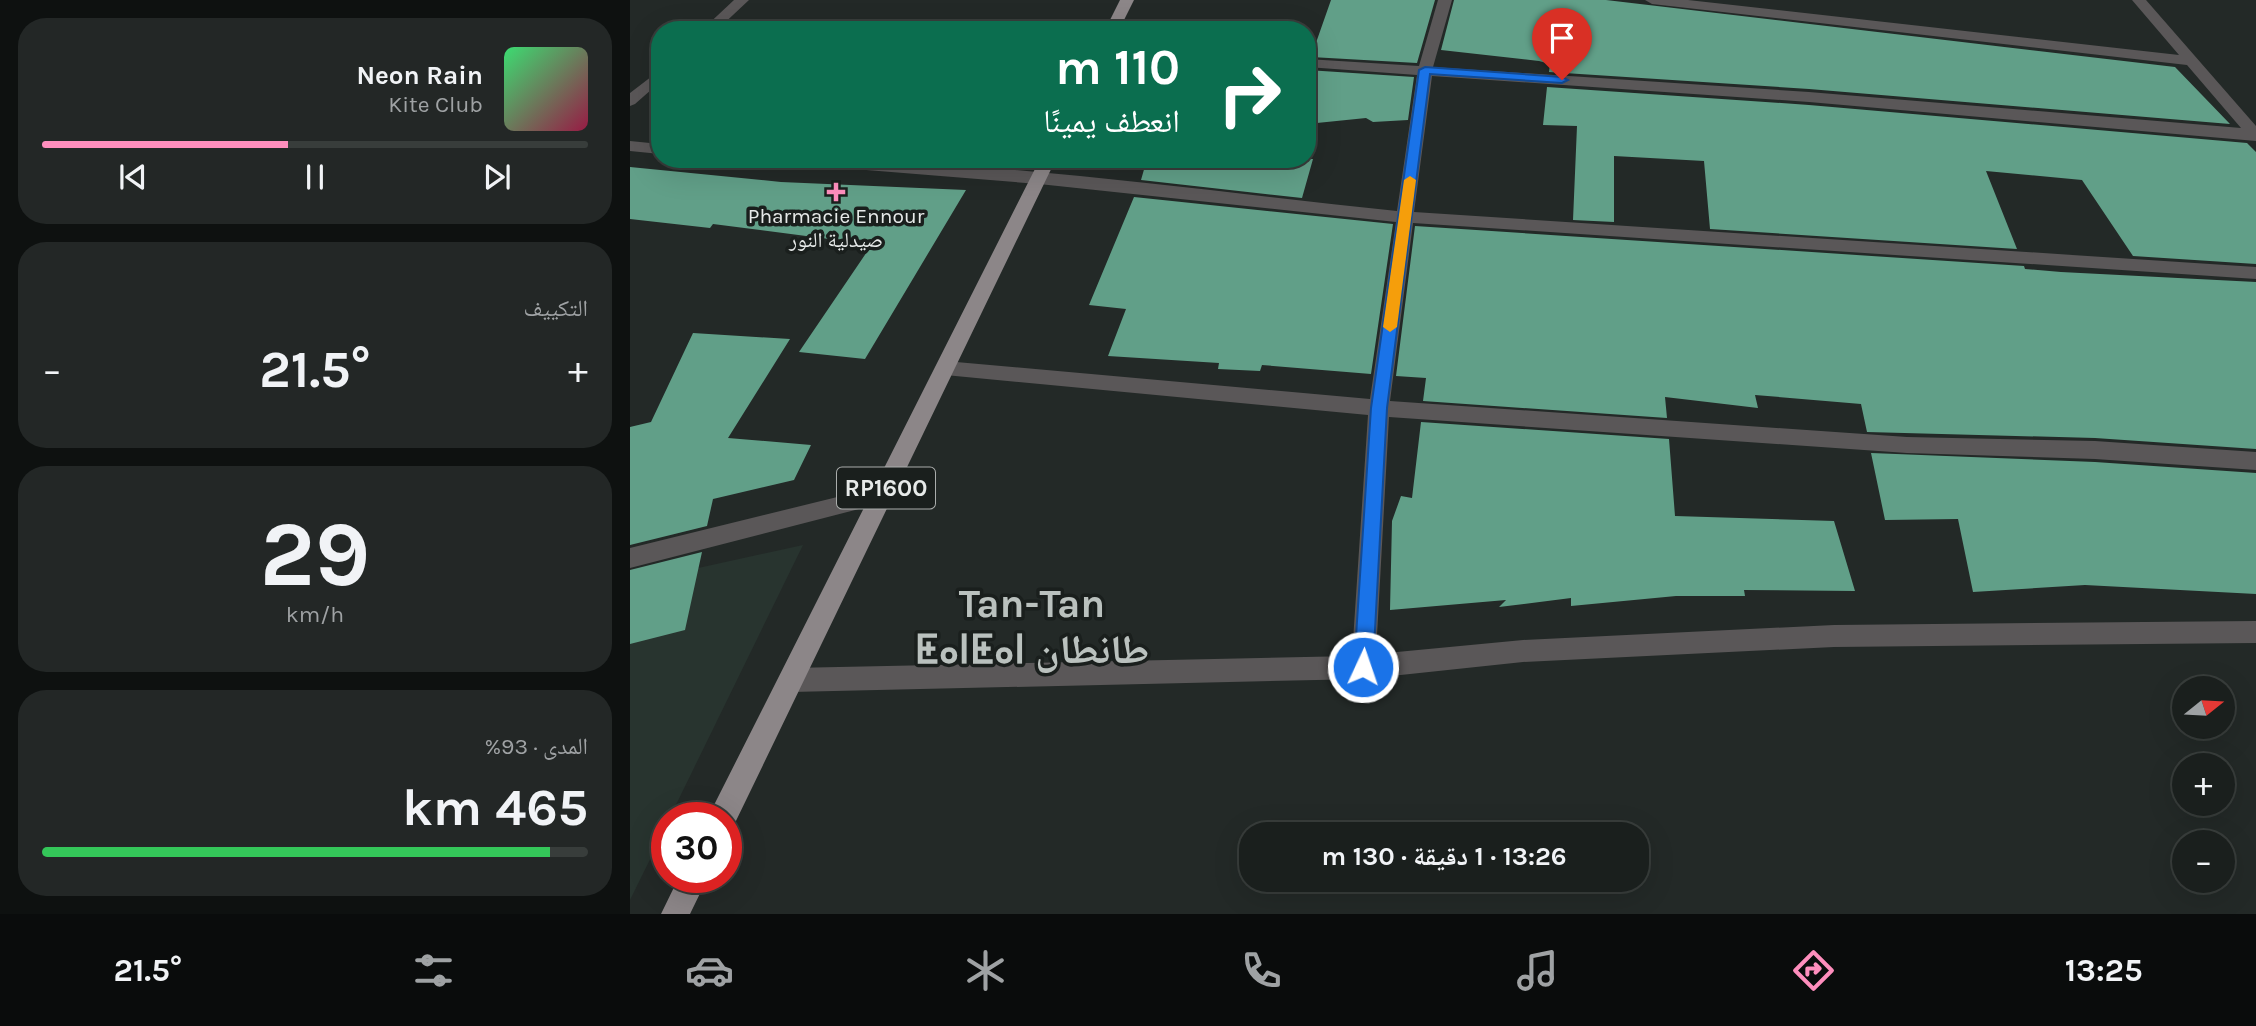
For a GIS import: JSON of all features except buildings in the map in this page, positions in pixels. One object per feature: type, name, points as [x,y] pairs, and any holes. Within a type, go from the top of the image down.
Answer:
[{"type":"main road","points":[[1116,21],[1126,0]]},
{"type":"main road","name":"RP1600","points":[[730,802],[1043,169]]},
{"type":"main road","points":[[675,914],[686,893]]},
{"type":"street","points":[[719,21],[742,0]]},
{"type":"street","points":[[1363,667],[1379,408],[1425,70],[1445,0]]},
{"type":"street","points":[[1652,0],[2190,61]]},
{"type":"street","points":[[2139,0],[2255,135]]},
{"type":"street","points":[[1316,64],[1809,97],[2255,135]]},
{"type":"street","points":[[630,101],[651,82]]},
{"type":"street","points":[[630,146],[651,148]]},
{"type":"street","points":[[1018,168],[1043,169],[1405,217],[2256,273]]},
{"type":"street","points":[[945,368],[1379,408],[1907,444],[2095,450],[2256,461]]},
{"type":"street","points":[[630,558],[882,495]]},
{"type":"street","points":[[791,680],[1363,667],[1523,651],[1795,638],[2256,632]]},
{"type":"shaded area","points":[[803,545],[677,802],[651,802],[651,857],[630,900],[630,583]]},
{"type":"slow traffic","points":[[1390,327],[1410,180]]},
{"type":"place","name":"Pharmacie Ennour صيدلية النور","points":[[836,192]]},
{"type":"district","name":"Tan-Tan ⵟⴰⵏⵟⴰⵏ طانطان","points":[[1032,626]]},
{"type":"route","points":[[1363,667],[1379,408],[1425,70],[1562,80]]}]
